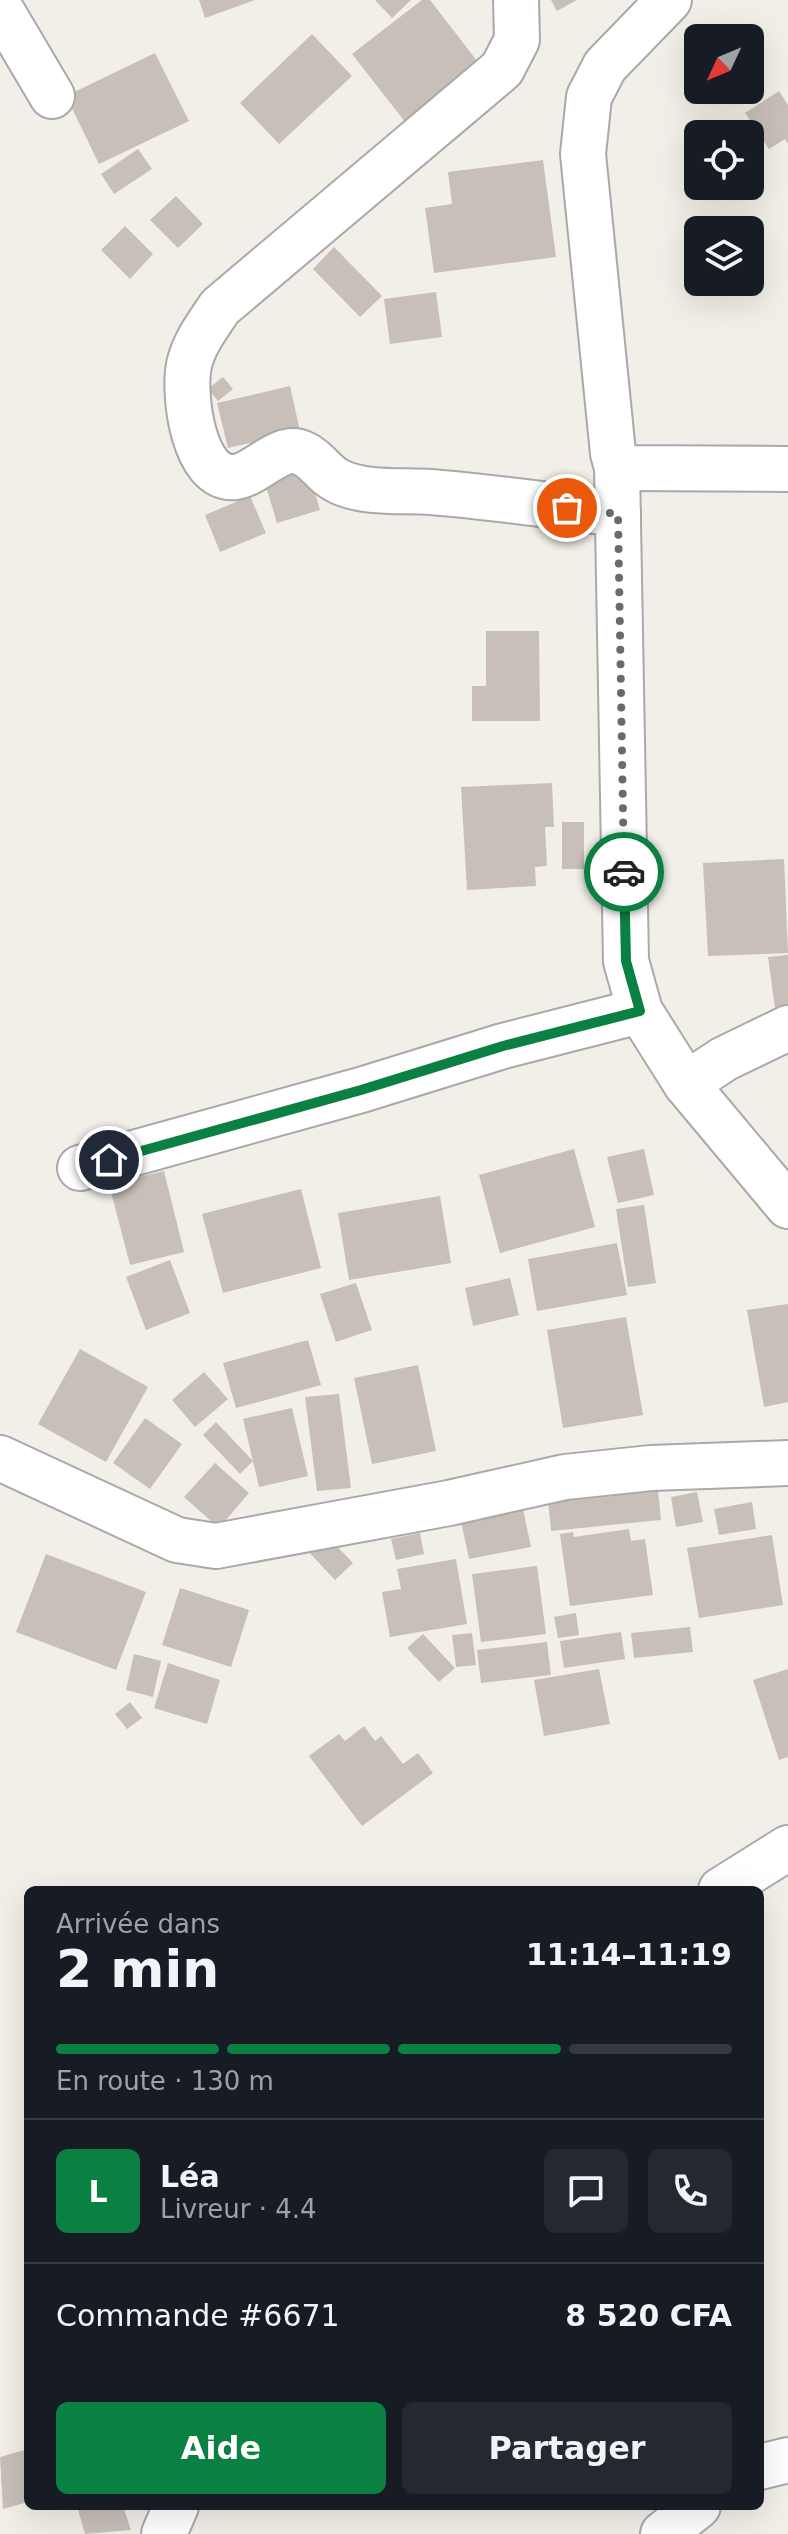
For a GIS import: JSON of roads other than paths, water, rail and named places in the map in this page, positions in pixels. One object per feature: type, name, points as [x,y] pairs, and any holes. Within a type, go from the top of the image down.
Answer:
[{"type":"street","points":[[516,0],[517,40],[502,69],[220,307],[197,341],[189,367],[188,395],[197,446],[209,466],[222,475],[236,477],[289,451],[300,451],[340,482],[364,488],[490,498],[618,514]]},
{"type":"street","points":[[669,0],[605,66],[589,97],[583,154],[617,468],[626,961],[640,1011],[686,1084],[788,1206]]},
{"type":"street","points":[[0,8],[52,96]]},
{"type":"street","points":[[617,468],[788,469]]},
{"type":"street","points":[[80,1168],[361,1090],[503,1046],[640,1011]]},
{"type":"street","points":[[686,1084],[724,1059],[788,1028]]},
{"type":"street","points":[[0,1458],[166,1535],[216,1546],[449,1503],[565,1477],[651,1468],[788,1463]]},
{"type":"street","points":[[727,1886],[788,1848]]},
{"type":"street","points":[[764,2466],[788,2460]]},
{"type":"street","points":[[164,2534],[174,2510]]},
{"type":"street","points":[[663,2534],[693,2510]]}]
